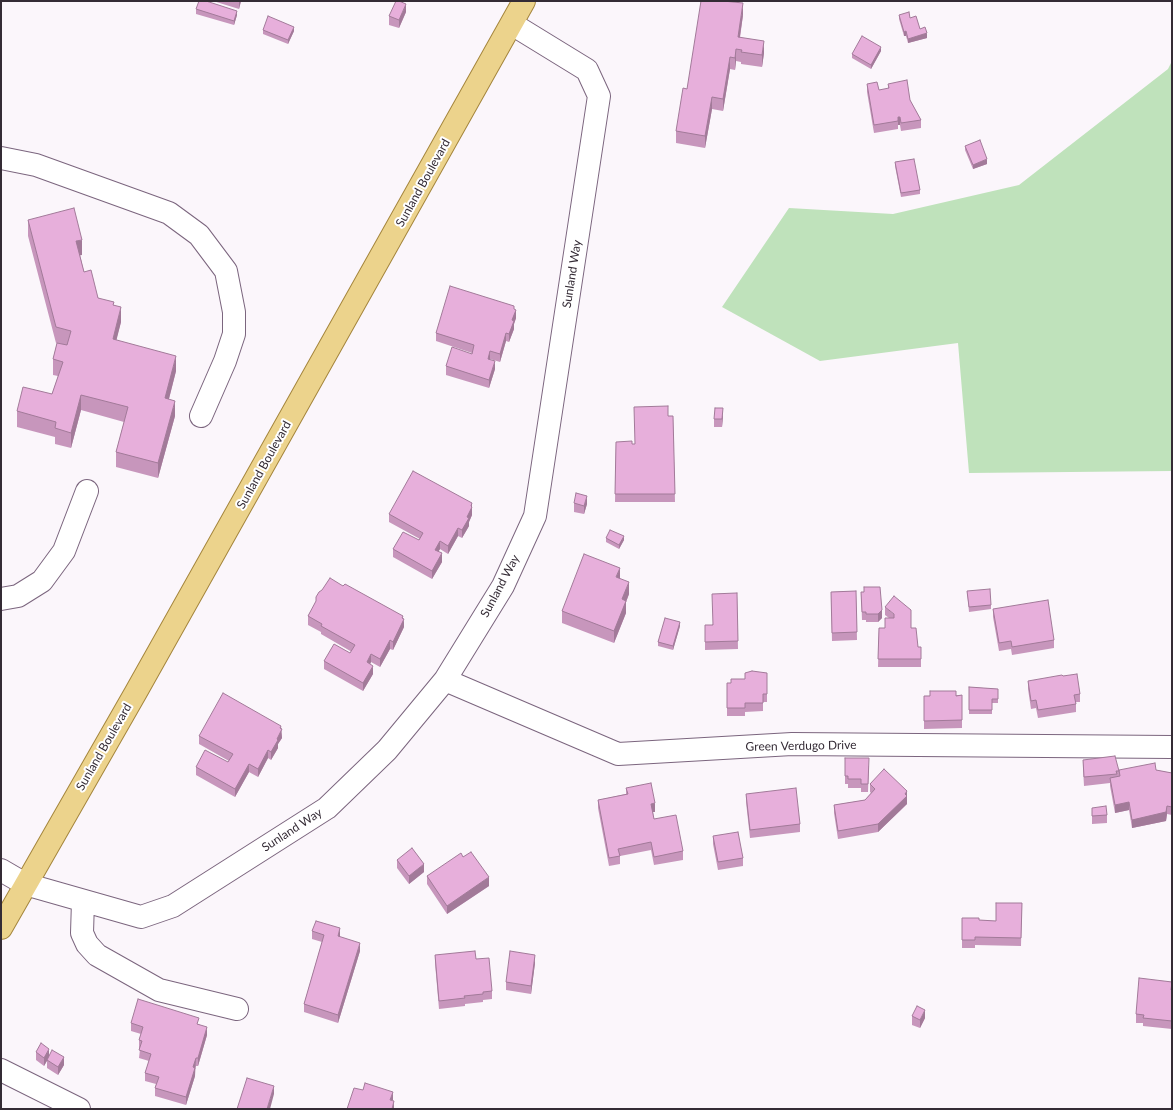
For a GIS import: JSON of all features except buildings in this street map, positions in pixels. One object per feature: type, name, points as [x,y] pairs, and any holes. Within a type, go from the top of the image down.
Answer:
[{"type":"main road","name":"Sunland Boulevard","points":[[1,928],[140,685],[524,1]]},
{"type":"street","name":"Sunland Way","points":[[1,870],[25,884],[141,917],[173,906],[326,808],[387,750],[445,680],[503,586],[535,516],[599,96],[587,70],[512,24]]},
{"type":"street","points":[[1,158],[36,165],[169,213],[199,235],[226,271],[234,312],[234,334],[225,361],[201,416]]},
{"type":"street","points":[[1,599],[18,596],[42,582],[64,551],[87,491]]},
{"type":"street","name":"Green Verdugo Drive","points":[[445,680],[618,754],[792,744],[1172,747]]},
{"type":"street","points":[[84,901],[82,933],[87,944],[97,956],[159,990],[237,1009]]},
{"type":"street","points":[[1,1070],[78,1109]]},
{"type":"green space","points":[[1172,61],[1172,471],[969,473],[958,343],[820,361],[722,307],[789,208],[893,214],[1019,185],[1168,69]]}]
